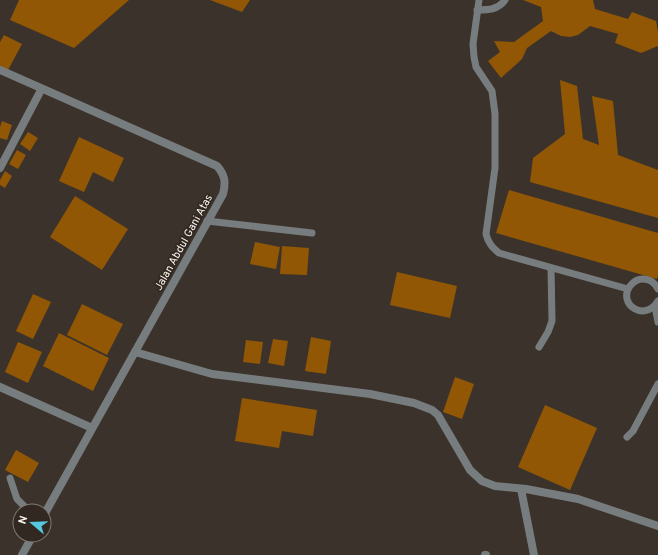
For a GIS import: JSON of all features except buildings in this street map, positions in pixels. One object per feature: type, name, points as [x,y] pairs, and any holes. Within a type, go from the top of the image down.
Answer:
[{"type":"street","name":"Jalan Abdul Gani Atas","points":[[0,70],[41,90],[217,166],[225,178],[223,194],[51,503]]},
{"type":"street","points":[[0,168],[41,90]]},
{"type":"street","points":[[135,352],[212,374],[370,394],[414,403],[432,410],[442,421],[470,470],[482,481],[495,486],[521,488],[578,499],[658,526]]},
{"type":"street","points":[[0,387],[92,428]]},
{"type":"street","points":[[521,488],[534,555]]},
{"type":"street","points":[[22,555],[29,543]]},
{"type":"lane","points":[[479,0],[473,44],[474,57],[478,70],[492,91],[495,114],[495,168],[486,234],[491,247],[499,253],[628,289]]},
{"type":"lane","points":[[477,10],[492,10],[505,0]]},
{"type":"lane","points":[[207,221],[312,233]]},
{"type":"lane","points":[[539,347],[548,332],[552,321],[551,268]]},
{"type":"lane","points":[[658,289],[652,281],[647,279],[636,280],[628,289],[627,300],[634,309],[645,311],[656,304],[658,322]]},
{"type":"lane","points":[[627,437],[633,431],[658,384]]},
{"type":"lane","points":[[10,478],[17,499],[21,503]]}]
